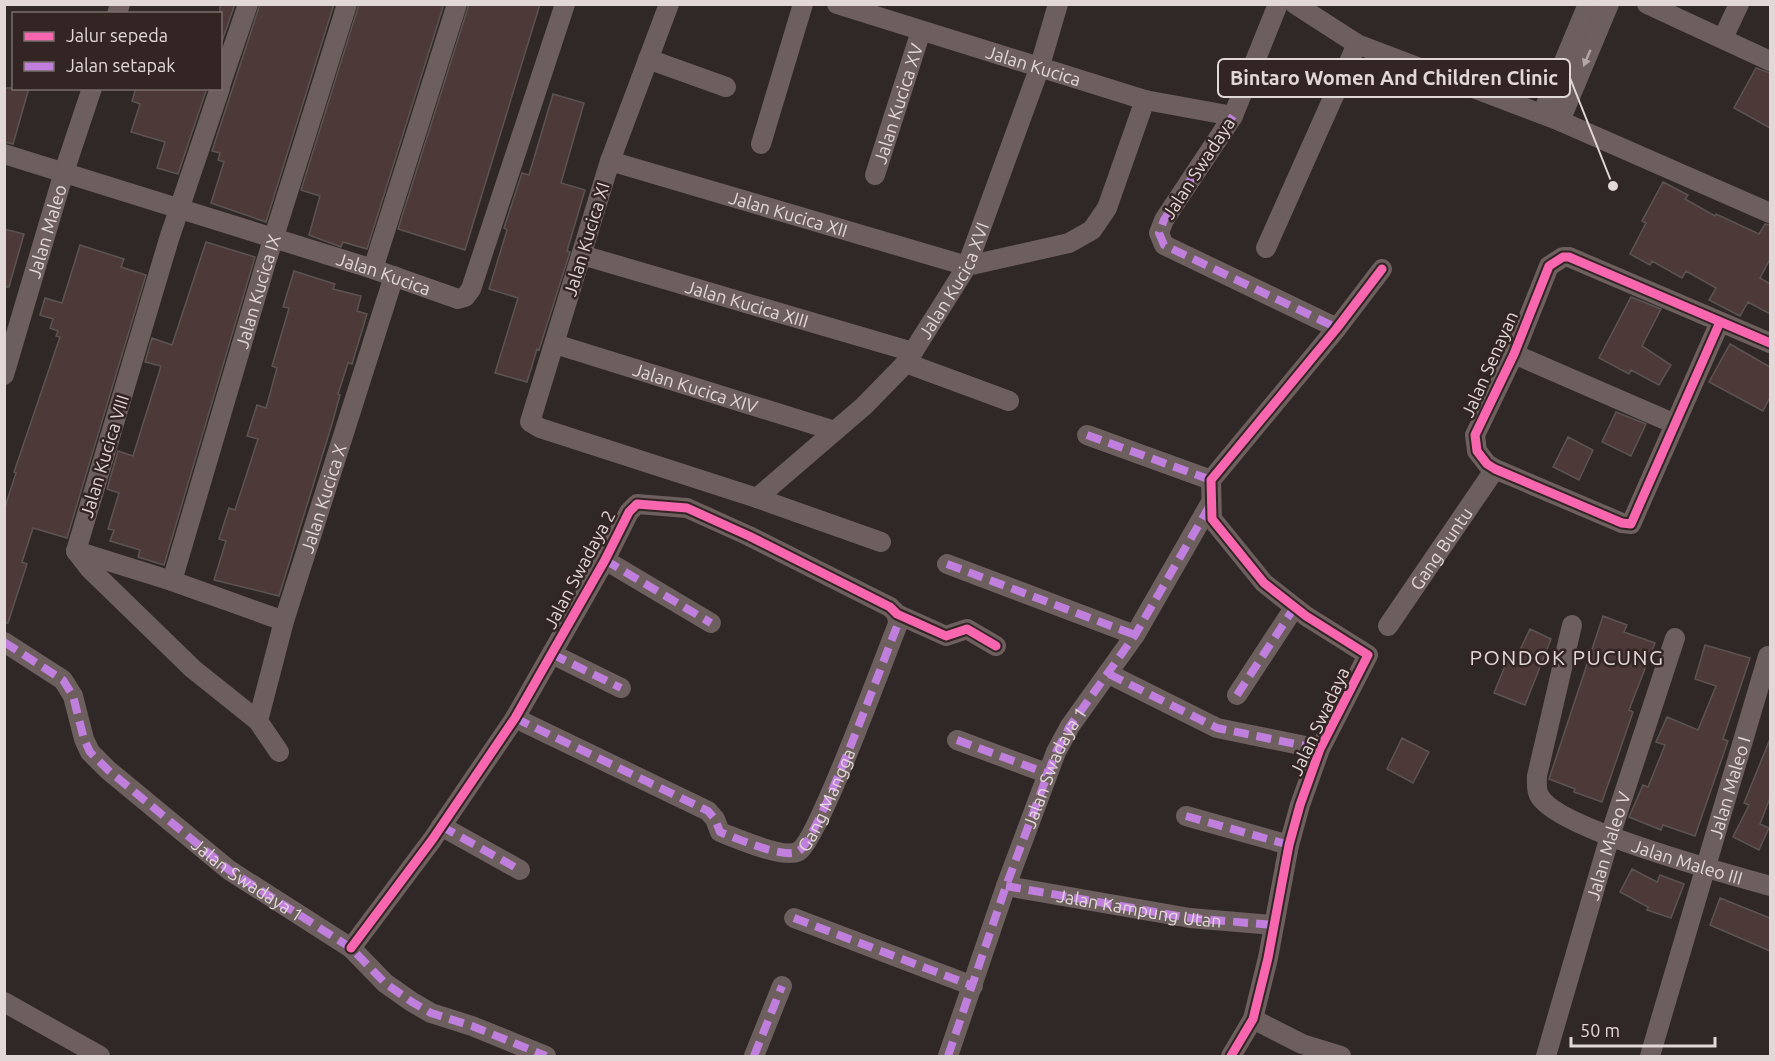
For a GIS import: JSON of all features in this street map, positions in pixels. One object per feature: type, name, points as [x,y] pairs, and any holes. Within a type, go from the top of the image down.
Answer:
[{"type":"street","name":"Jalan Kucica VIII","points":[[222,81],[248,4]]},
{"type":"street","name":"Jalan Kucica IX","points":[[172,581],[273,240],[347,4]]},
{"type":"street","points":[[373,269],[458,4]]},
{"type":"street","name":"Jalan Kucica","points":[[4,154],[273,240],[373,269],[452,298],[465,297],[471,289],[565,4]]},
{"type":"street","name":"Jalan Kucica XI","points":[[669,4],[610,161],[530,422],[540,428],[757,498]]},
{"type":"street","points":[[761,144],[803,4]]},
{"type":"street","name":"Jalan Kucica","points":[[837,4],[1039,69],[1145,100],[1233,116]]},
{"type":"street","name":"Jalan Kucica XVI","points":[[757,498],[864,406],[910,357],[967,266],[1039,69],[1059,4]]},
{"type":"street","name":"Jalan Swadaya","points":[[1278,4],[1233,116],[1164,219],[1159,233],[1164,245],[1338,328]]},
{"type":"street","points":[[1295,4],[1357,44],[1560,121],[1770,213]]},
{"type":"street","points":[[1542,114],[1588,4]]},
{"type":"street","points":[[1560,121],[1609,4]]},
{"type":"street","points":[[1647,4],[1770,61]]},
{"type":"street","points":[[1723,38],[1738,4]]},
{"type":"street","name":"Jalan Kucica XV","points":[[875,175],[921,31]]},
{"type":"street","points":[[1266,248],[1357,44]]},
{"type":"street","points":[[648,59],[726,87]]},
{"type":"street","name":"Jalan Maleo","points":[[4,375],[64,172],[91,90]]},
{"type":"street","name":"Jalan Kucica VIII","points":[[76,551],[178,210],[219,90]]},
{"type":"street","points":[[967,266],[1069,243],[1092,230],[1107,208],[1145,100]]},
{"type":"street","name":"Jalan Kucica XII","points":[[610,161],[967,266]]},
{"type":"street","name":"Jalan Kucica XIII","points":[[582,255],[910,357],[1009,401]]},
{"type":"street","name":"Jalan Senayan","points":[[1720,322],[1631,524],[1622,523],[1495,469],[1477,451],[1475,435],[1514,354],[1549,266],[1563,257],[1569,257],[1770,342]]},
{"type":"street","points":[[1088,435],[1211,480],[1338,328],[1382,269]]},
{"type":"street","name":"Jalan Kucica X","points":[[258,721],[284,621],[394,276]]},
{"type":"street","name":"Jalan Kucica XIV","points":[[555,344],[835,430]]},
{"type":"street","name":"Jalan Senayan","points":[[1514,354],[1675,424]]},
{"type":"street","name":"Gang Buntu","points":[[1388,626],[1495,469]]},
{"type":"street","name":"Jalan Swadaya","points":[[1211,480],[1212,519],[1264,583],[1294,608],[1368,655],[1320,749],[1289,845],[1273,925],[1269,958],[1253,1019],[1231,1056]]},
{"type":"street","points":[[757,498],[881,542]]},
{"type":"street","name":"Jalan Swadaya 2","points":[[351,948],[441,826],[515,718],[605,560],[629,512],[637,504],[687,508],[749,536],[890,607],[897,614],[946,636],[967,629],[996,646]]},
{"type":"street","name":"Jalan Swadaya 1","points":[[948,1056],[1046,773],[1070,726],[1135,635],[1210,504]]},
{"type":"street","points":[[76,551],[172,581],[284,621]]},
{"type":"street","points":[[76,551],[90,569],[193,669],[258,721],[279,752]]},
{"type":"street","points":[[605,560],[711,623]]},
{"type":"street","points":[[947,564],[1135,635]]},
{"type":"street","points":[[1238,696],[1294,608]]},
{"type":"street","name":"Gang Mangga","points":[[515,718],[708,811],[715,819],[720,832],[786,855],[799,851],[807,841],[829,795],[898,624],[897,614]]},
{"type":"street","name":"Jalan Maleo III","points":[[1572,625],[1537,776],[1538,794],[1553,810],[1610,836],[1770,886]]},
{"type":"street","name":"Jalan Maleo V","points":[[1546,1056],[1610,836],[1675,638]]},
{"type":"street","name":"Jalan Swadaya 1","points":[[4,642],[63,680],[73,696],[84,739],[90,752],[108,770],[229,870],[351,948],[385,983],[431,1013],[472,1026],[546,1056]]},
{"type":"street","points":[[552,654],[621,688]]},
{"type":"street","name":"Jalan Maleo I","points":[[1650,1056],[1768,656]]},
{"type":"street","points":[[1109,674],[1217,728],[1320,749]]},
{"type":"street","points":[[957,740],[1046,773]]},
{"type":"street","points":[[1186,816],[1289,845]]},
{"type":"street","points":[[441,826],[520,870]]},
{"type":"street","name":"Jalan Kampung Utan","points":[[1006,886],[1190,918],[1273,925]]},
{"type":"street","points":[[794,918],[973,986]]},
{"type":"street","points":[[754,1056],[782,986]]},
{"type":"street","points":[[4,1002],[100,1056]]},
{"type":"street","points":[[1253,1019],[1302,1044],[1341,1056]]},
{"type":"building","points":[[220,4],[235,4],[222,41],[222,12],[220,12]]},
{"type":"building","points":[[260,4],[334,4],[266,222],[211,203],[224,162],[218,160],[220,153],[212,151]]},
{"type":"building","points":[[359,4],[444,4],[367,249],[343,242],[341,247],[309,235],[320,196],[301,190]]},
{"type":"building","points":[[469,4],[540,4],[465,250],[398,229]]},
{"type":"building","points":[[1756,68],[1770,73],[1770,128],[1734,108]]},
{"type":"building","points":[[4,88],[28,90],[13,144],[4,142]]},
{"type":"building","points":[[135,90],[206,90],[178,174],[157,168],[165,142],[131,132],[140,104],[132,101]]},
{"type":"building","points":[[553,94],[584,103],[561,183],[585,190],[567,251],[570,252],[527,382],[495,373],[518,298],[489,289],[507,230],[504,228],[522,173],[529,175]]},
{"type":"building","points":[[1663,182],[1688,195],[1685,199],[1715,216],[1716,214],[1759,234],[1765,224],[1770,225],[1770,259],[1760,278],[1770,284],[1770,314],[1748,302],[1740,316],[1709,300],[1716,288],[1686,271],[1682,278],[1652,261],[1650,265],[1630,254],[1646,223],[1642,221]]},
{"type":"building","points":[[4,229],[24,234],[9,287],[4,287]]},
{"type":"building","points":[[206,242],[255,257],[164,565],[138,557],[140,550],[110,541],[114,530],[108,529],[119,493],[107,489],[118,451],[133,456],[161,366],[145,362],[152,338],[172,345]]},
{"type":"building","points":[[80,245],[124,259],[121,267],[146,275],[67,538],[33,528],[22,562],[27,564],[8,623],[4,623],[4,510],[16,473],[14,472],[60,337],[56,336],[58,331],[50,328],[53,319],[40,315],[45,298],[62,303]]},
{"type":"building","points":[[294,271],[335,284],[333,289],[361,296],[357,311],[367,314],[352,364],[348,363],[338,394],[340,395],[332,424],[279,596],[214,580],[226,541],[219,539],[229,508],[235,510],[258,439],[247,436],[257,405],[266,408],[277,368],[272,366],[289,308],[283,307]]},
{"type":"building","points":[[1631,297],[1661,309],[1642,346],[1671,365],[1659,385],[1631,370],[1629,374],[1599,358]]},
{"type":"building","points":[[1730,344],[1770,367],[1770,397],[1763,411],[1709,382]]},
{"type":"building","points":[[1616,412],[1646,424],[1631,456],[1602,442]]},
{"type":"building","points":[[1568,437],[1593,450],[1579,480],[1553,467]]},
{"type":"building","points":[[1603,616],[1627,625],[1624,632],[1655,643],[1629,710],[1633,712],[1602,802],[1574,792],[1575,789],[1549,779]]},
{"type":"building","points":[[1530,629],[1551,639],[1525,705],[1494,693],[1511,651],[1518,654]]},
{"type":"building","points":[[1705,645],[1750,658],[1723,739],[1728,741],[1695,836],[1663,825],[1661,830],[1629,817],[1643,785],[1648,787],[1665,745],[1656,742],[1667,717],[1698,730],[1716,686],[1695,679]]},
{"type":"building","points":[[1402,738],[1429,752],[1413,783],[1387,769]]},
{"type":"building","points":[[1770,739],[1770,798],[1760,824],[1769,828],[1759,850],[1733,837],[1749,805],[1744,803]]},
{"type":"building","points":[[1632,869],[1657,882],[1660,875],[1684,884],[1671,918],[1647,910],[1648,907],[1620,892]]},
{"type":"building","points":[[1720,898],[1770,918],[1770,951],[1710,925]]},
{"type":"marked path","points":[[1233,116],[1164,220],[1159,233],[1164,245],[1337,328]]},
{"type":"marked path","points":[[1087,435],[1211,480]]},
{"type":"marked path","points":[[948,1056],[1006,886],[1056,752],[1070,726],[1135,635],[1209,507]]},
{"type":"marked path","points":[[605,560],[711,623]]},
{"type":"marked path","points":[[947,564],[1135,635]]},
{"type":"marked path","points":[[1237,695],[1294,608]]},
{"type":"marked path","points":[[515,718],[708,811],[715,819],[720,832],[772,851],[792,853],[799,851],[821,815],[898,624],[897,614]]},
{"type":"marked path","points":[[4,642],[63,680],[73,696],[84,739],[90,752],[108,770],[229,870],[351,948],[385,983],[412,1002],[431,1013],[472,1026],[546,1056]]},
{"type":"marked path","points":[[552,654],[621,688]]},
{"type":"marked path","points":[[1109,674],[1217,728],[1320,749]]},
{"type":"marked path","points":[[957,740],[1046,773]]},
{"type":"marked path","points":[[1186,816],[1289,845]]},
{"type":"marked path","points":[[441,826],[520,870]]},
{"type":"marked path","points":[[1006,886],[1190,918],[1273,925]]},
{"type":"marked path","points":[[794,918],[973,986]]},
{"type":"marked path","points":[[754,1056],[782,986]]},
{"type":"cycle path","points":[[1720,322],[1631,524],[1622,523],[1495,469],[1487,464],[1477,451],[1475,435],[1514,354],[1549,266],[1563,257],[1569,257],[1770,343]]},
{"type":"cycle path","points":[[1231,1056],[1253,1019],[1268,958],[1289,845],[1300,805],[1320,749],[1368,655],[1306,616],[1264,583],[1212,519],[1211,480],[1337,328],[1382,269]]},
{"type":"cycle path","points":[[351,948],[432,840],[515,718],[605,560],[629,512],[637,504],[687,508],[749,536],[890,607],[897,614],[946,636],[967,629],[996,646]]},
{"type":"place","name":"Bintaro Women And Children Clinic","points":[[1613,186]]},
{"type":"district","name":"PONDOK PUCUNG","points":[[1567,657]]}]
